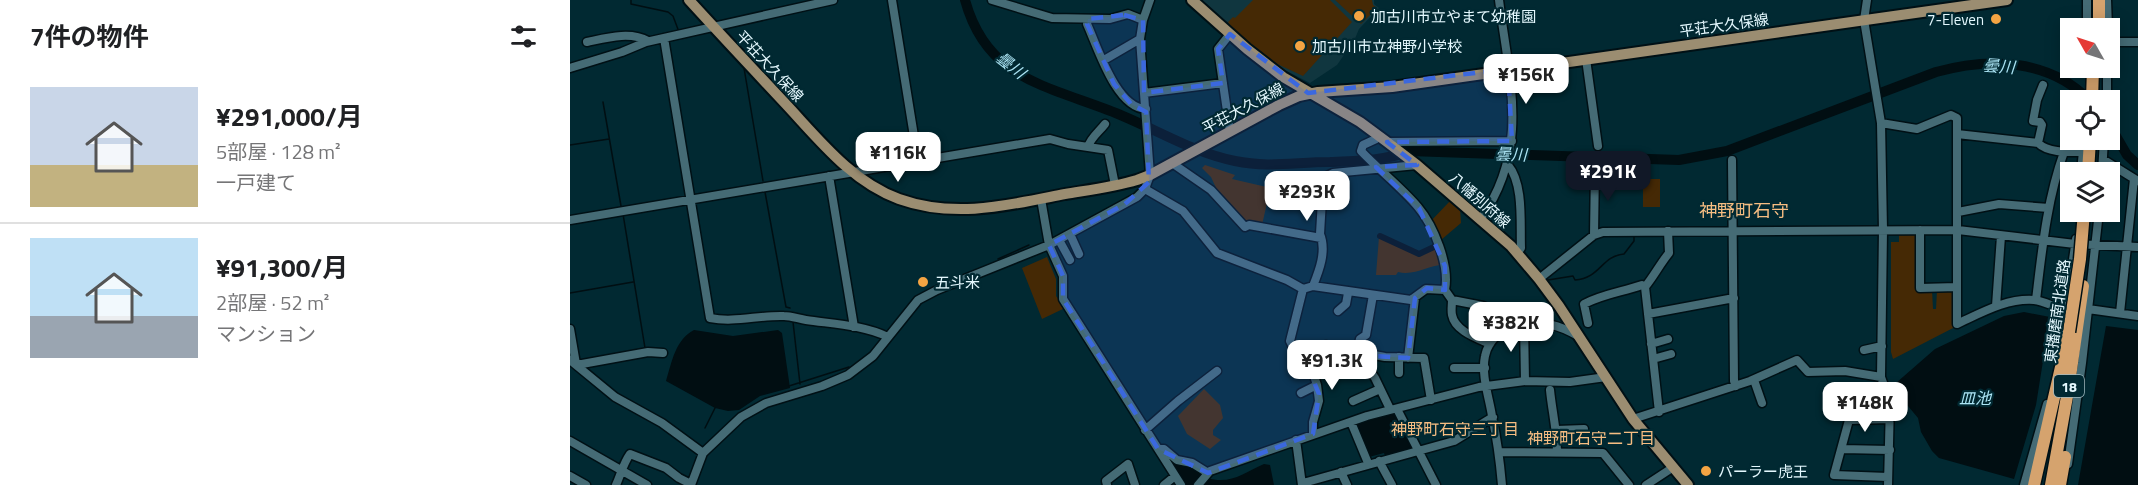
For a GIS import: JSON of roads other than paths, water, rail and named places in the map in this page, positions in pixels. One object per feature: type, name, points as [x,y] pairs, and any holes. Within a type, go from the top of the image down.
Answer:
[{"type":"highway","points":[[2093,0],[2093,18]]},
{"type":"highway","points":[[2099,0],[2099,18]]},
{"type":"highway","name":"東播磨南北道路","points":[[2042,485],[2061,389],[2083,222]]},
{"type":"highway","name":"東播磨南北道路","points":[[2051,485],[2068,391],[2083,286],[2089,222]]},
{"type":"highway","name":"18","points":[[2062,485],[2083,286]]},
{"type":"highway","name":"18","points":[[2034,485],[2069,332]]},
{"type":"main road","name":"平荘大久保線","points":[[689,0],[827,148],[853,172],[878,189],[897,198],[937,209],[975,210],[1115,185],[1150,175],[1279,105],[1308,93],[1392,87],[2007,0]]},
{"type":"main road","name":"八幡別府線","points":[[1192,0],[1283,78],[1360,122],[1418,165],[1517,253],[1539,279],[1633,419],[1688,485]]},
{"type":"street","points":[[570,68],[622,52],[648,41],[833,0]]},
{"type":"street","points":[[892,0],[918,161]]},
{"type":"street","points":[[992,0],[1052,18],[1110,20],[1128,14],[1143,20]]},
{"type":"street","points":[[616,485],[630,454],[666,468],[678,478],[691,484],[703,453],[724,431],[755,408],[848,375],[873,356],[912,305],[925,296],[1049,245],[1125,204],[1145,189],[1150,175],[1140,39],[1143,20],[1150,0]]},
{"type":"street","points":[[1480,220],[1494,198],[1508,165],[1512,141],[1513,114],[1499,0]]},
{"type":"street","points":[[1867,0],[1864,20],[1881,123],[1883,230],[1881,377],[1890,402],[1890,419],[1890,450],[1888,481],[1834,475],[1849,420],[1890,419]]},
{"type":"street","points":[[2086,0],[2087,18]]},
{"type":"street","points":[[2107,0],[2108,18]]},
{"type":"street","points":[[1088,19],[1087,24],[1104,60],[1105,68],[1120,93],[1131,104],[1146,112]]},
{"type":"street","points":[[1230,34],[1218,49],[1230,132]]},
{"type":"street","points":[[587,42],[614,36],[648,41]]},
{"type":"street","points":[[664,38],[710,318],[740,320],[787,315],[797,319],[854,327],[888,337]]},
{"type":"street","points":[[1104,60],[1140,39]]},
{"type":"street","points":[[2120,42],[2138,42]]},
{"type":"street","points":[[1586,59],[1598,146]]},
{"type":"street","points":[[1144,93],[1223,83]]},
{"type":"street","points":[[2038,142],[2042,125],[2040,122],[2033,121],[2043,85]]},
{"type":"street","points":[[1881,123],[1917,129],[1955,116],[1957,118],[1957,324],[1996,306],[2022,301],[2036,300],[2066,310]]},
{"type":"street","points":[[1088,147],[1090,141],[1105,124]]},
{"type":"street","points":[[1957,134],[2038,142],[2042,146],[2064,152],[2083,152],[2082,162]]},
{"type":"street","points":[[1490,344],[1471,335],[1456,323],[1452,316],[1452,300],[1445,290],[1447,282],[1445,266],[1427,220],[1419,208],[1361,151],[1361,147],[1383,138],[1512,141]]},
{"type":"street","points":[[570,220],[1050,139],[1068,144],[1105,148],[1110,152],[1115,185]]},
{"type":"street","points":[[2104,150],[2103,160],[2136,180],[2126,246],[2120,313]]},
{"type":"street","points":[[2036,300],[2049,208],[2056,173],[2064,152]]},
{"type":"street","points":[[1732,160],[1734,381],[1736,386]]},
{"type":"street","points":[[1174,163],[1216,194],[1245,227],[1249,225],[1321,238]]},
{"type":"street","points":[[1313,286],[1320,265],[1323,242],[1320,234],[1323,182],[1326,176],[1333,173],[1418,165]]},
{"type":"street","points":[[1508,165],[1514,171],[1520,201],[1521,248],[1517,253]]},
{"type":"street","points":[[1594,236],[1595,168]]},
{"type":"street","points":[[829,176],[854,327]]},
{"type":"street","points":[[1145,189],[1183,211],[1203,238],[1220,255],[1303,289],[1313,286],[1411,300],[1426,289],[1445,290]]},
{"type":"street","points":[[1041,199],[1049,245],[1063,276],[1063,298],[1181,485]]},
{"type":"street","points":[[1958,212],[1999,204],[2049,208]]},
{"type":"street","points":[[2024,485],[2050,393],[2066,310],[2077,222]]},
{"type":"street","points":[[2062,485],[2088,309],[2098,222]]},
{"type":"street","points":[[1539,279],[1594,236],[1603,232],[1958,230],[2075,244],[2138,247]]},
{"type":"street","points":[[1659,412],[1645,287],[1669,253],[1668,231]]},
{"type":"street","points":[[1920,231],[1920,288],[1957,287]]},
{"type":"street","points":[[1070,234],[1079,254]]},
{"type":"street","points":[[1996,306],[2001,236]]},
{"type":"street","points":[[1059,240],[1070,260]]},
{"type":"street","points":[[1588,323],[1584,304],[1604,295],[1642,285],[1645,287]]},
{"type":"street","points":[[1303,289],[1290,341],[1296,354],[1313,373],[1317,384],[1319,400],[1313,422],[1313,434]]},
{"type":"street","points":[[1338,311],[1346,304],[1348,292]]},
{"type":"street","points":[[1373,296],[1366,335],[1359,339],[1357,352],[1418,450],[1436,485]]},
{"type":"street","points":[[1399,373],[1415,298]]},
{"type":"street","points":[[1648,314],[1734,298]]},
{"type":"street","points":[[1452,300],[1484,306],[1521,323],[1556,325],[1578,336]]},
{"type":"street","points":[[2088,309],[2138,316]]},
{"type":"street","points":[[1502,485],[1499,452],[1486,386],[1485,357],[1490,344],[1505,329],[1521,323]]},
{"type":"street","points":[[1521,323],[1526,381]]},
{"type":"street","points":[[570,329],[573,362],[615,396],[662,423],[703,453]]},
{"type":"street","points":[[1651,344],[1668,339]]},
{"type":"street","points":[[1303,361],[1326,345],[1338,354],[1357,352],[1385,357],[1424,358],[1431,400]]},
{"type":"street","points":[[1864,350],[1882,346]]},
{"type":"street","points":[[573,362],[582,364],[648,352],[663,353]]},
{"type":"street","points":[[1653,359],[1671,354]]},
{"type":"street","points":[[1633,419],[1754,380],[1797,360],[1808,372],[1845,371],[1881,377]]},
{"type":"street","points":[[1454,368],[1485,368]]},
{"type":"street","points":[[571,374],[583,371]]},
{"type":"street","points":[[1145,430],[1178,400],[1217,371]]},
{"type":"street","points":[[1198,485],[1208,473],[1313,434],[1393,409],[1486,386],[1526,381],[1570,382],[1606,377]]},
{"type":"street","points":[[1754,380],[1762,403]]},
{"type":"street","points":[[1301,393],[1317,384]]},
{"type":"street","points":[[1842,401],[1866,399],[1885,388]]},
{"type":"street","points":[[1353,401],[1380,389]]},
{"type":"street","points":[[1550,390],[1552,412],[1557,430],[1557,452]]},
{"type":"street","points":[[1296,440],[1302,484],[1368,463],[1454,441],[1493,417]]},
{"type":"street","points":[[1351,422],[1368,463]]},
{"type":"street","points":[[1557,430],[1584,429]]},
{"type":"street","points":[[570,441],[647,485]]},
{"type":"street","points":[[1158,449],[1164,449],[1177,460],[1192,463],[1208,473]]},
{"type":"street","points":[[1842,449],[1890,450]]},
{"type":"street","points":[[1499,452],[1602,453],[1629,485]]},
{"type":"street","points":[[1379,461],[1392,485]]},
{"type":"street","points":[[1107,485],[1106,481],[1128,464],[1135,485]]},
{"type":"street","points":[[1646,485],[1672,468]]},
{"type":"street","points":[[1341,472],[1347,485]]},
{"type":"street","points":[[570,476],[582,484]]},
{"type":"street","points":[[1164,485],[1175,476]]},
{"type":"water","name":"皿池","points":[[2024,312],[2050,317],[2036,405],[2014,479],[1939,458],[1921,432],[1918,418],[1908,406],[1893,400],[1888,390],[1935,349],[2004,316]]},
{"type":"water","points":[[2106,326],[2138,330],[2138,485],[2078,485]]},
{"type":"water","points":[[694,330],[733,336],[778,330],[782,333],[790,388],[760,396],[739,410],[728,411],[715,408],[666,381],[678,346]]},
{"type":"water","points":[[1395,412],[1412,449],[1385,456],[1384,453],[1369,457],[1355,425],[1356,422]]},
{"type":"water","points":[[1165,456],[1174,462],[1203,473],[1194,485],[1184,485]]},
{"type":"water","points":[[1264,464],[1270,465],[1274,485],[1201,485],[1207,478],[1230,479]]},
{"type":"waterway","points":[[631,0],[631,4],[668,12],[673,16],[679,32]]},
{"type":"waterway","name":"曇川","points":[[965,0],[975,26],[987,46],[1002,62],[1020,74],[1040,85],[1124,116],[1202,151],[1247,163],[1360,161],[1380,159],[1410,151],[1679,160],[1727,151],[1936,72],[1956,67],[1997,63],[2017,65],[2056,76],[2078,90]]},
{"type":"waterway","points":[[744,68],[763,181]]},
{"type":"waterway","points":[[603,102],[621,206]]},
{"type":"waterway","points":[[570,145],[609,139]]},
{"type":"waterway","name":"曇川","points":[[2120,143],[2127,155],[2138,165]]},
{"type":"waterway","points":[[765,192],[786,307],[790,308]]},
{"type":"waterway","points":[[623,214],[645,348]]},
{"type":"waterway","points":[[1548,280],[1573,276],[1575,280],[1590,275],[1610,259],[1624,254],[1634,241],[1634,235]]},
{"type":"waterway","points":[[1380,236],[1419,254],[1436,246]]},
{"type":"waterway","points":[[998,259],[1029,245]]},
{"type":"waterway","points":[[570,293],[633,282]]},
{"type":"waterway","points":[[793,322],[800,384]]},
{"type":"waterway","points":[[789,386],[849,367]]},
{"type":"waterway","points":[[705,428],[715,408]]},
{"type":"place","name":"加古川市立やまて幼稚園","points":[[1359,16]]},
{"type":"place","name":"7-Eleven","points":[[1996,19]]},
{"type":"place","name":"加古川市立神野小学校","points":[[1300,46]]},
{"type":"place","name":"五斗米","points":[[923,282]]},
{"type":"place","name":"パーラー虎王","points":[[1706,471]]},
{"type":"district","name":"神野町石守","points":[[1744,210]]},
{"type":"district","name":"神野町石守三丁目","points":[[1455,429]]},
{"type":"district","name":"神野町石守二丁目","points":[[1591,438]]}]
